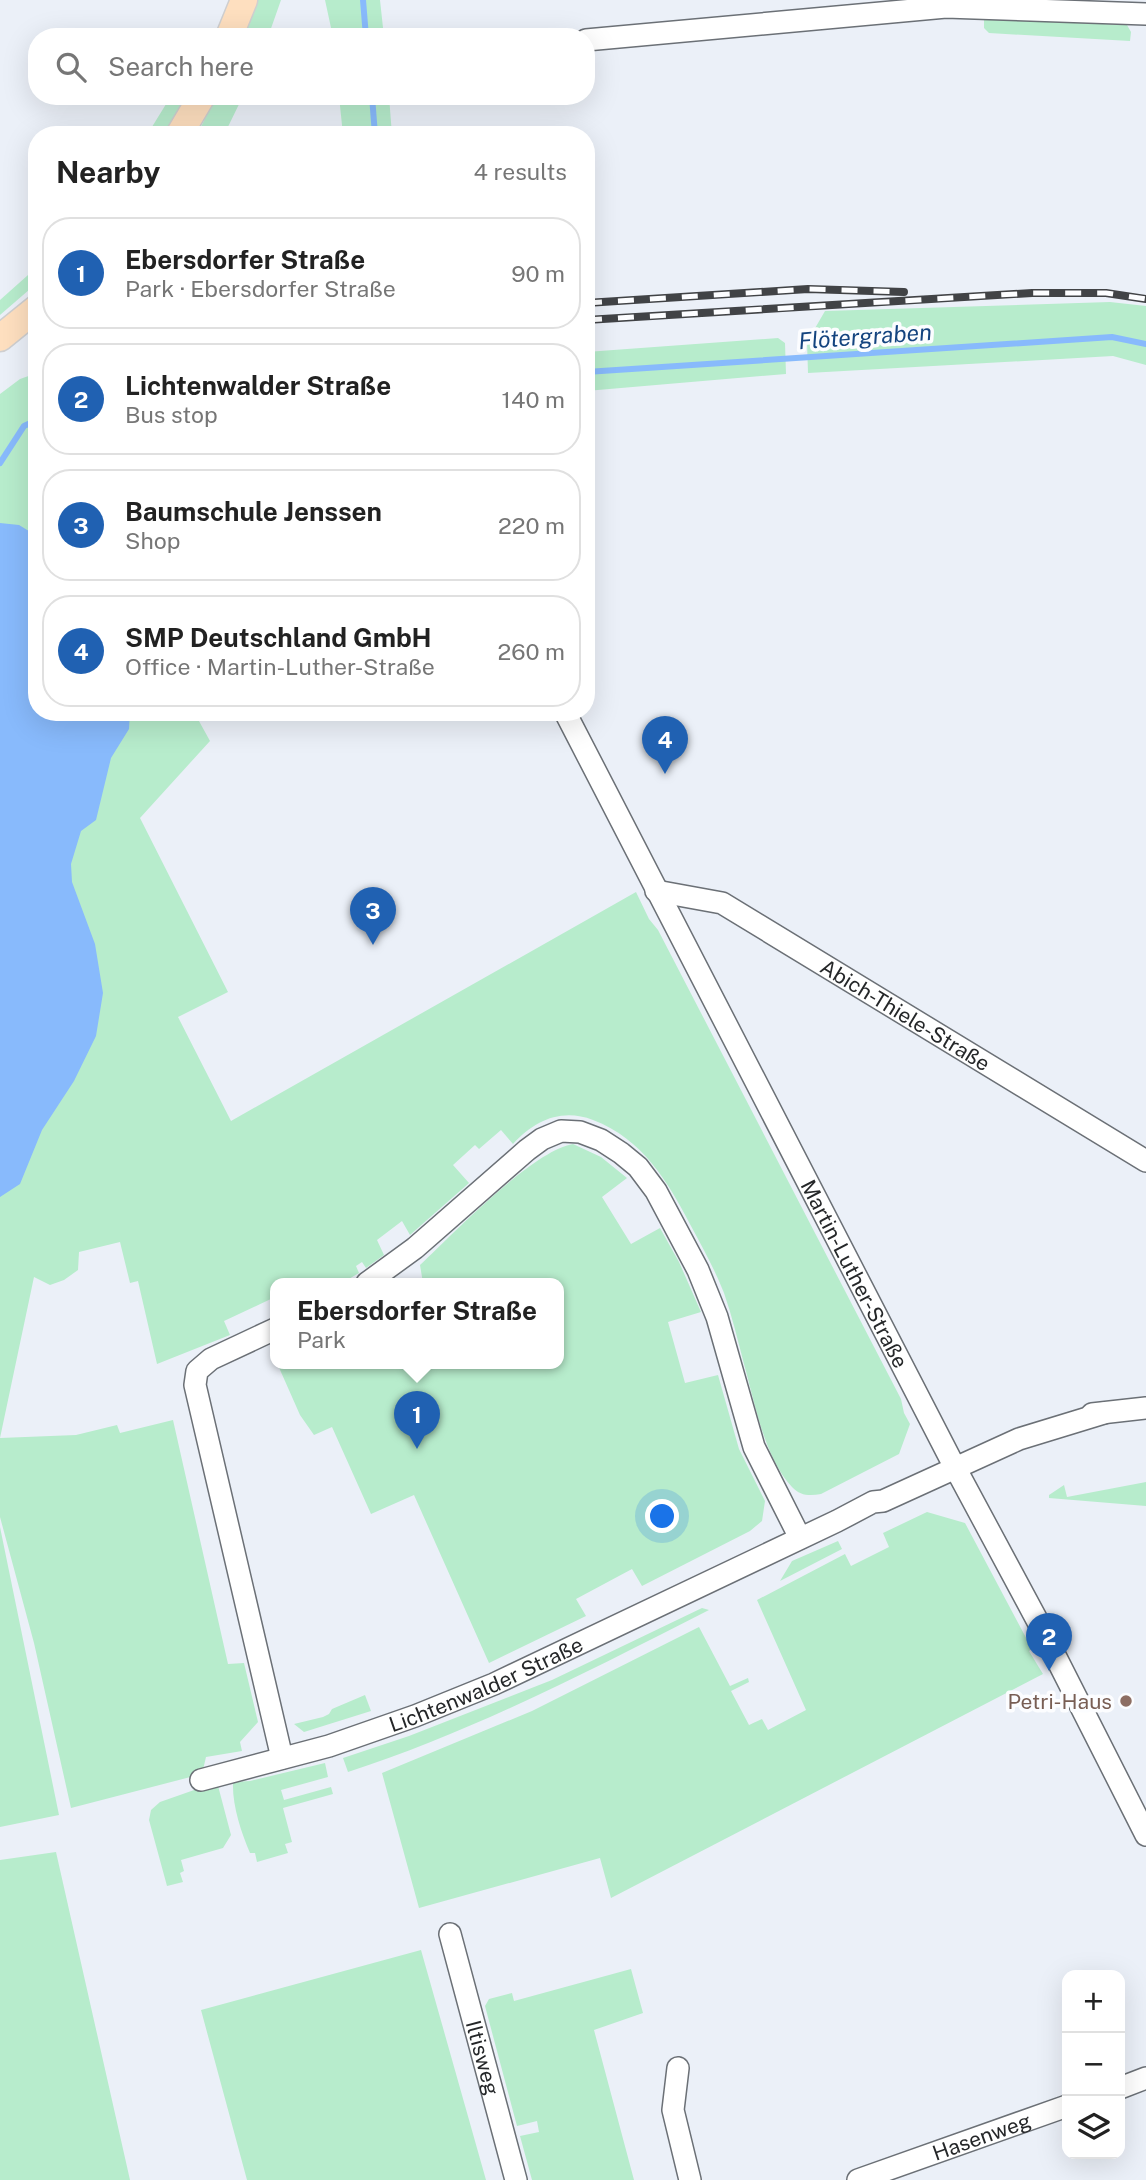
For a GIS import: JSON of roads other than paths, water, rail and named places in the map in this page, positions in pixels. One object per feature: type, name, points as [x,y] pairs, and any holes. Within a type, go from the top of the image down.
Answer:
[{"type":"main road","points":[[233,28],[244,0]]},
{"type":"main road","points":[[184,126],[197,105]]},
{"type":"main road","points":[[0,338],[28,315]]},
{"type":"street","points":[[595,39],[946,4],[1146,14]]},
{"type":"street","name":"Martin-Luther-Straße","points":[[570,721],[1146,1835]]},
{"type":"street","name":"Abich-Thiele-Straße","points":[[656,891],[722,903],[1146,1161]]},
{"type":"street","points":[[375,1278],[415,1248],[542,1139],[568,1130],[601,1140],[638,1167],[656,1191],[690,1254],[717,1317],[754,1447],[800,1538]]},
{"type":"street","points":[[270,1331],[211,1359],[197,1371],[195,1385],[282,1758]]},
{"type":"street","name":"Lichtenwalder Straße","points":[[201,1780],[329,1746],[402,1721],[494,1684],[873,1502],[879,1494],[952,1463],[1104,1413],[1146,1408]]},
{"type":"street","name":"Iltisweg","points":[[450,1934],[516,2180]]},
{"type":"street","points":[[678,2068],[673,2110],[690,2180]]},
{"type":"street","points":[[1125,2086],[1146,2078]]},
{"type":"street","name":"Hasenweg","points":[[858,2180],[1062,2108]]},
{"type":"water","points":[[0,523],[19,525],[28,530],[28,721],[129,721],[129,729],[111,758],[96,820],[81,831],[71,864],[72,882],[95,944],[103,993],[96,1036],[74,1081],[42,1130],[20,1184],[0,1197]]},
{"type":"waterway","points":[[363,0],[365,28]]},
{"type":"waterway","points":[[373,105],[374,126]]},
{"type":"waterway","name":"Flötergraben","points":[[595,371],[1112,337],[1146,344]]},
{"type":"waterway","name":"Flötergraben","points":[[0,463],[24,426],[28,424]]},
{"type":"railway","points":[[595,302],[808,289],[904,292]]},
{"type":"railway","points":[[595,319],[1032,293],[1106,293],[1146,299]]},
{"type":"place","name":"SMP Deutschland GmbH","points":[[665,774]]},
{"type":"place","name":"Baumschule Jenssen","points":[[373,945]]},
{"type":"place","name":"Ebersdorfer Straße","points":[[417,1449]]},
{"type":"place","name":"Lichtenwalder Straße","points":[[1049,1671]]},
{"type":"place","name":"Petri-Haus","points":[[1126,1701]]}]
